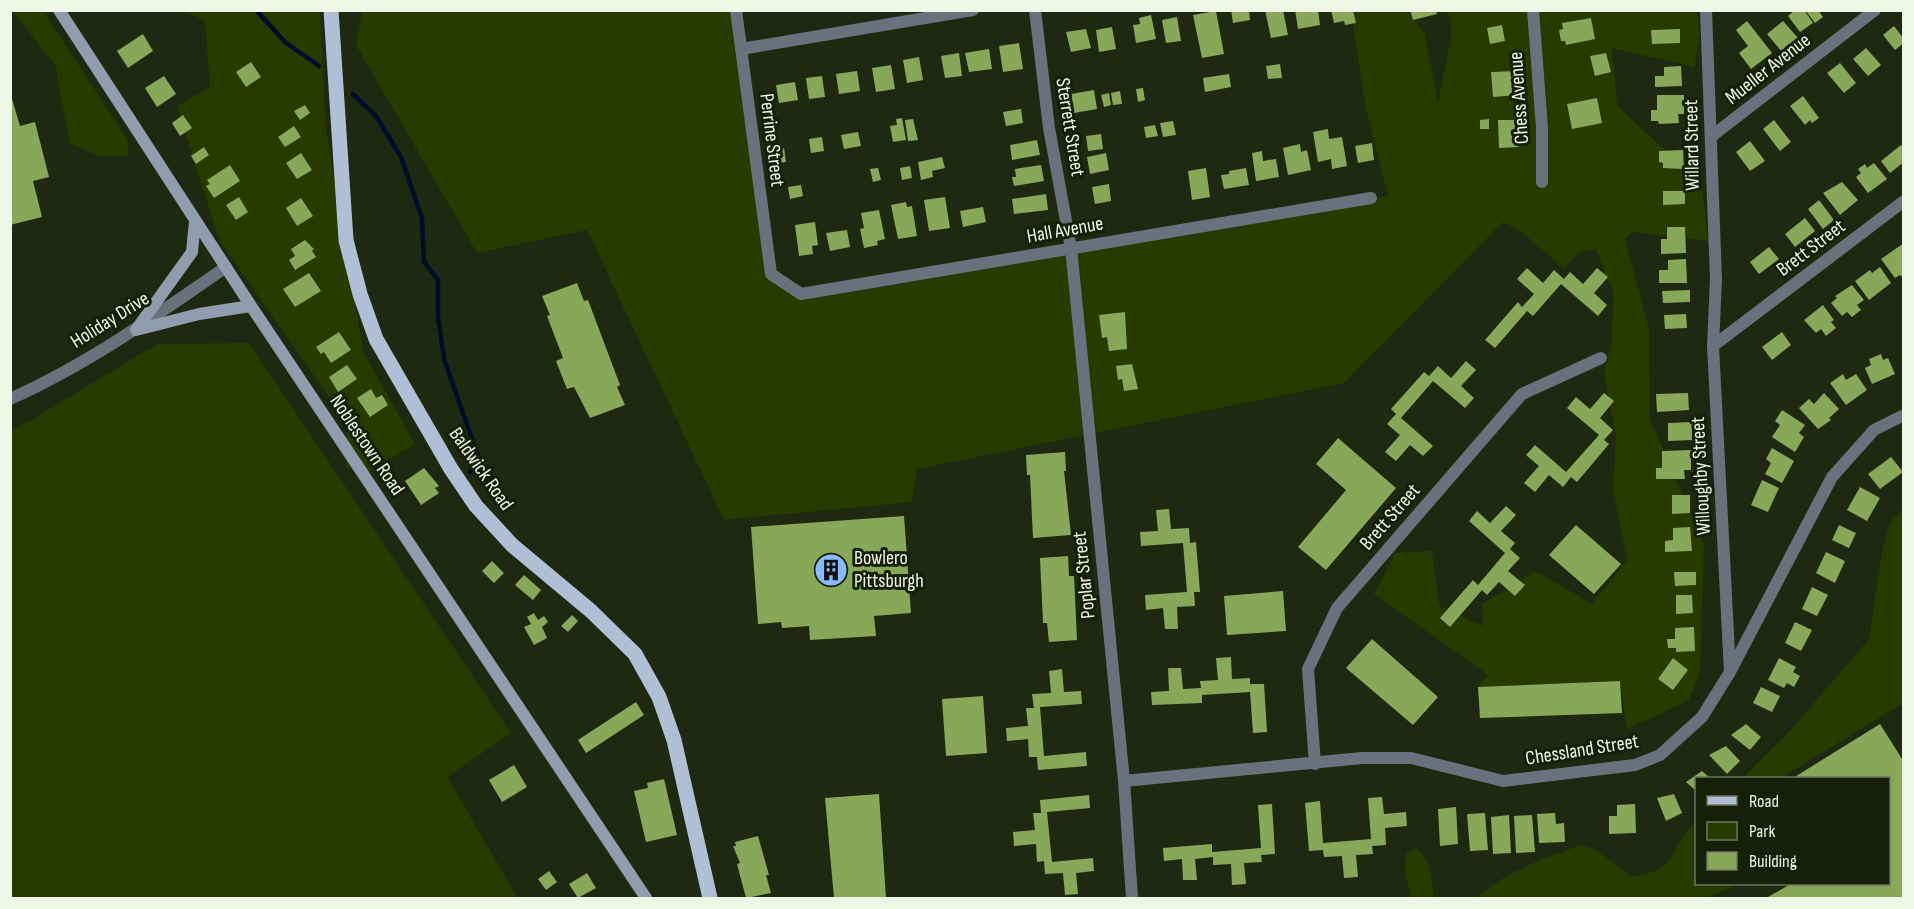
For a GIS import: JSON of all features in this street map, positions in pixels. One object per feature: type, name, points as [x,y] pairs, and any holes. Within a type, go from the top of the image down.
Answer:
[{"type":"main road","name":"Noblestown Road","points":[[59,10],[251,306],[646,898]]},
{"type":"main road","name":"Baldwick Road","points":[[331,10],[346,240],[360,294],[376,339],[451,470],[476,506],[512,545],[591,611],[635,654],[659,697],[674,741],[710,898]]},
{"type":"main road","points":[[136,330],[192,252],[195,220]]},
{"type":"main road","points":[[136,330],[200,314],[251,306]]},
{"type":"street","name":"Perrine Street","points":[[736,10],[771,274]]},
{"type":"street","points":[[741,49],[973,10]]},
{"type":"street","name":"Sterrett Street","points":[[1035,10],[1049,128],[1071,248]]},
{"type":"street","name":"Chess Avenue","points":[[1533,10],[1542,128],[1542,182]]},
{"type":"street","name":"Willard Street","points":[[1706,10],[1716,279]]},
{"type":"street","name":"Mueller Avenue","points":[[1712,136],[1875,10]]},
{"type":"street","name":"Hall Avenue","points":[[771,274],[801,294],[1371,198]]},
{"type":"street","name":"Brett Street","points":[[1713,346],[1904,201]]},
{"type":"street","name":"Poplar Street","points":[[1071,248],[1124,781],[1132,898]]},
{"type":"street","name":"Holiday Drive","points":[[10,399],[35,388],[136,330],[226,267]]},
{"type":"street","name":"Willoughby Street","points":[[1716,279],[1713,346],[1730,672]]},
{"type":"street","name":"Brett Street","points":[[1315,764],[1308,669],[1336,608],[1522,394],[1601,358]]},
{"type":"street","name":"Chessland Street","points":[[1124,781],[1362,758],[1411,758],[1503,781],[1635,765],[1660,755],[1702,717],[1730,672],[1832,477],[1874,430],[1904,416]]},
{"type":"green space","points":[[12,11],[43,11],[128,140],[128,156],[98,156],[70,143],[55,65]]},
{"type":"green space","points":[[184,11],[320,11],[326,129],[363,351],[415,444],[368,472],[346,467],[348,424],[219,240],[177,106],[210,87],[205,21]]},
{"type":"green space","points":[[362,11],[735,11],[779,281],[810,292],[1388,196],[1365,104],[1351,11],[1407,11],[1425,33],[1438,103],[1452,32],[1448,11],[1697,11],[1700,36],[1694,67],[1612,48],[1617,105],[1658,144],[1701,177],[1708,241],[1633,232],[1625,239],[1649,329],[1650,419],[1704,544],[1700,674],[1688,701],[1627,729],[1620,681],[1478,687],[1488,675],[1374,594],[1395,553],[1432,551],[1439,606],[1483,626],[1482,604],[1536,571],[1592,604],[1627,560],[1613,489],[1616,436],[1604,375],[1612,339],[1613,292],[1596,249],[1578,253],[1564,269],[1523,233],[1503,222],[1344,383],[917,469],[912,502],[724,520],[587,230],[477,253],[356,45]]},
{"type":"green space","points":[[249,343],[511,733],[447,777],[518,898],[11,898],[11,432],[157,344]]},
{"type":"green space","points":[[1903,509],[1903,703],[1783,777],[1744,777],[1789,732],[1869,639],[1882,552],[1890,522]]},
{"type":"green space","points":[[1695,823],[1695,885],[1738,885],[1706,898],[1476,898],[1513,873],[1540,860],[1582,845],[1598,851],[1632,876],[1648,873],[1666,864],[1686,832]]},
{"type":"green space","points":[[1416,848],[1426,858],[1434,898],[1411,898],[1405,873],[1405,854]]},
{"type":"building","points":[[1231,10],[1249,10],[1250,20],[1233,23]]},
{"type":"building","points":[[1265,10],[1283,10],[1288,35],[1271,38]]},
{"type":"building","points":[[1295,10],[1318,10],[1320,25],[1298,29]]},
{"type":"building","points":[[1331,10],[1353,10],[1356,23],[1345,25],[1344,21],[1334,23]]},
{"type":"building","points":[[1410,10],[1436,10],[1437,14],[1413,20]]},
{"type":"building","points":[[1795,10],[1804,10],[1813,23],[1800,32],[1788,16]]},
{"type":"building","points":[[1805,10],[1818,10],[1823,17],[1815,23]]},
{"type":"building","points":[[1216,11],[1224,54],[1202,58],[1193,15]]},
{"type":"building","points":[[1151,15],[1156,39],[1136,43],[1133,25],[1140,24],[1139,18]]},
{"type":"building","points":[[1177,17],[1181,41],[1166,43],[1162,20]]},
{"type":"building","points":[[1591,18],[1595,39],[1566,45],[1565,41],[1561,41],[1559,30],[1563,29],[1562,23]]},
{"type":"building","points":[[1747,21],[1772,53],[1751,69],[1739,53],[1748,46],[1736,30]]},
{"type":"building","points":[[1783,21],[1798,38],[1782,52],[1767,34]]},
{"type":"building","points":[[1502,25],[1505,41],[1490,44],[1487,28]]},
{"type":"building","points":[[1894,26],[1904,39],[1904,43],[1895,50],[1883,35]]},
{"type":"building","points":[[1112,27],[1116,49],[1099,52],[1096,30]]},
{"type":"building","points":[[1086,29],[1091,48],[1071,52],[1066,32]]},
{"type":"building","points":[[1680,29],[1680,43],[1652,44],[1651,30]]},
{"type":"building","points":[[143,34],[153,51],[128,68],[117,51]]},
{"type":"building","points":[[1019,43],[1023,69],[1003,72],[999,46]]},
{"type":"building","points":[[1866,48],[1881,65],[1868,76],[1853,59]]},
{"type":"building","points":[[989,49],[992,69],[969,72],[965,53]]},
{"type":"building","points":[[959,53],[962,76],[945,78],[941,56]]},
{"type":"building","points":[[1606,53],[1611,72],[1595,76],[1590,56]]},
{"type":"building","points":[[919,57],[923,80],[907,83],[903,60]]},
{"type":"building","points":[[251,62],[261,77],[246,87],[236,72]]},
{"type":"building","points":[[1840,63],[1856,83],[1844,93],[1827,73]]},
{"type":"building","points":[[1280,64],[1282,78],[1268,79],[1266,66]]},
{"type":"building","points":[[891,65],[895,89],[876,92],[872,68]]},
{"type":"building","points":[[1681,66],[1682,86],[1655,87],[1655,76],[1664,76],[1664,67]]},
{"type":"building","points":[[857,71],[860,91],[839,94],[836,74]]},
{"type":"building","points":[[1517,71],[1518,95],[1493,97],[1491,72]]},
{"type":"building","points":[[1229,74],[1231,87],[1205,92],[1203,78]]},
{"type":"building","points":[[164,76],[176,94],[157,107],[145,88]]},
{"type":"building","points":[[822,76],[825,97],[809,99],[806,78]]},
{"type":"building","points":[[795,82],[798,100],[779,103],[776,85]]},
{"type":"building","points":[[1143,88],[1145,100],[1138,102],[1136,89]]},
{"type":"building","points":[[1094,90],[1097,109],[1074,113],[1071,94]]},
{"type":"building","points":[[1120,91],[1122,104],[1113,105],[1111,93]]},
{"type":"building","points":[[10,92],[20,126],[35,122],[49,177],[33,181],[42,217],[10,225]]},
{"type":"building","points":[[1109,93],[1111,105],[1104,107],[1101,95]]},
{"type":"building","points":[[1657,95],[1684,95],[1684,114],[1678,114],[1679,123],[1659,124],[1658,121],[1651,121],[1651,110],[1657,110]]},
{"type":"building","points":[[1803,96],[1819,118],[1812,123],[1810,120],[1805,125],[1790,106]]},
{"type":"building","points":[[1597,98],[1602,123],[1572,129],[1567,104]]},
{"type":"building","points":[[305,105],[310,113],[300,120],[294,111]]},
{"type":"building","points":[[1021,109],[1023,123],[1006,126],[1003,112]]},
{"type":"building","points":[[183,115],[192,128],[180,136],[172,123]]},
{"type":"building","points":[[902,118],[906,140],[893,142],[890,126],[897,125],[896,119]]},
{"type":"building","points":[[913,119],[918,140],[908,141],[905,120]]},
{"type":"building","points":[[1489,119],[1489,129],[1480,129],[1480,120]]},
{"type":"building","points":[[1498,120],[1518,120],[1519,147],[1499,148]]},
{"type":"building","points":[[1774,120],[1791,142],[1780,151],[1763,129]]},
{"type":"building","points":[[1173,121],[1176,135],[1163,137],[1160,123]]},
{"type":"building","points":[[1155,125],[1158,136],[1146,138],[1144,127]]},
{"type":"building","points":[[294,126],[301,137],[285,147],[278,137]]},
{"type":"building","points":[[1328,129],[1329,139],[1342,137],[1347,166],[1332,169],[1331,159],[1318,162],[1313,132]]},
{"type":"building","points":[[858,132],[861,146],[844,149],[841,135]]},
{"type":"building","points":[[1101,134],[1103,149],[1088,151],[1086,136]]},
{"type":"building","points":[[822,137],[824,151],[811,153],[809,139]]},
{"type":"building","points":[[1037,140],[1040,155],[1012,160],[1010,145]]},
{"type":"building","points":[[1750,141],[1765,161],[1750,171],[1736,152]]},
{"type":"building","points":[[1372,143],[1374,160],[1358,163],[1355,146]]},
{"type":"building","points":[[1300,144],[1301,152],[1307,150],[1311,170],[1288,175],[1283,148]]},
{"type":"building","points":[[1901,145],[1904,149],[1904,162],[1890,173],[1881,161]]},
{"type":"building","points":[[204,147],[209,155],[196,164],[191,156]]},
{"type":"building","points":[[784,148],[786,162],[773,164],[771,150]]},
{"type":"building","points":[[1683,150],[1684,169],[1663,168],[1663,163],[1659,162],[1659,151]]},
{"type":"building","points":[[1262,151],[1263,161],[1276,159],[1279,177],[1256,181],[1252,153]]},
{"type":"building","points":[[301,153],[312,170],[297,179],[286,163]]},
{"type":"building","points":[[1106,153],[1109,170],[1090,174],[1087,157]]},
{"type":"building","points":[[942,157],[945,168],[932,171],[933,177],[921,180],[918,162]]},
{"type":"building","points":[[1874,163],[1887,179],[1868,193],[1856,177],[1861,173],[1858,169],[1865,164],[1867,168]]},
{"type":"building","points":[[230,165],[240,181],[214,198],[206,186],[210,184],[207,180]]},
{"type":"building","points":[[1041,165],[1044,181],[1014,186],[1012,177],[1016,177],[1015,169]]},
{"type":"building","points":[[910,166],[912,178],[902,180],[900,168]]},
{"type":"building","points":[[878,168],[881,180],[873,182],[870,169]]},
{"type":"building","points":[[1206,168],[1210,197],[1192,200],[1188,171]]},
{"type":"building","points":[[1246,168],[1249,185],[1224,189],[1221,175]]},
{"type":"building","points":[[1842,182],[1858,200],[1840,215],[1823,193]]},
{"type":"building","points":[[1109,184],[1111,201],[1095,204],[1092,187]]},
{"type":"building","points":[[801,185],[803,196],[790,199],[788,187]]},
{"type":"building","points":[[1663,191],[1685,191],[1685,204],[1663,205]]},
{"type":"building","points":[[1046,194],[1048,210],[1014,214],[1012,199]]},
{"type":"building","points":[[239,197],[248,212],[236,220],[226,205]]},
{"type":"building","points":[[945,197],[950,228],[929,231],[924,200]]},
{"type":"building","points":[[301,198],[313,216],[297,226],[286,208]]},
{"type":"building","points":[[1819,200],[1834,220],[1823,229],[1808,209]]},
{"type":"building","points":[[906,202],[907,207],[912,206],[917,236],[898,239],[891,205]]},
{"type":"building","points":[[983,207],[986,222],[963,227],[960,211]]},
{"type":"building","points":[[879,210],[885,239],[877,241],[878,245],[864,248],[860,229],[864,228],[861,213]]},
{"type":"building","points":[[1805,218],[1815,231],[1795,247],[1785,234]]},
{"type":"building","points":[[815,222],[818,245],[812,246],[813,254],[799,256],[795,225]]},
{"type":"building","points":[[1667,227],[1685,227],[1686,253],[1661,254],[1661,239],[1667,239]]},
{"type":"building","points":[[847,230],[850,247],[830,251],[826,233]]},
{"type":"building","points":[[305,240],[314,249],[312,251],[316,257],[295,270],[289,260],[295,256],[291,249]]},
{"type":"building","points":[[1904,243],[1904,279],[1900,275],[1895,278],[1881,259]]},
{"type":"building","points":[[1769,247],[1779,259],[1759,274],[1750,262]]},
{"type":"building","points":[[1686,259],[1687,283],[1659,283],[1659,270],[1668,270],[1668,260]]},
{"type":"building","points":[[1880,267],[1891,283],[1869,300],[1855,281],[1870,270],[1872,273]]},
{"type":"building","points":[[1527,268],[1543,283],[1554,270],[1564,279],[1570,272],[1583,284],[1597,268],[1608,277],[1594,293],[1607,305],[1598,316],[1561,284],[1533,316],[1527,311],[1495,348],[1485,340],[1518,302],[1522,307],[1534,294],[1517,279]]},
{"type":"building","points":[[309,273],[321,291],[295,307],[283,289]]},
{"type":"building","points":[[577,283],[584,301],[588,300],[620,385],[617,387],[625,405],[590,418],[574,387],[567,389],[556,361],[563,358],[542,296]]},
{"type":"building","points":[[1852,285],[1864,300],[1857,305],[1861,310],[1852,317],[1847,312],[1842,316],[1831,303],[1837,298],[1835,296]]},
{"type":"building","points":[[1690,290],[1690,302],[1663,303],[1662,291]]},
{"type":"building","points":[[1823,305],[1834,320],[1831,322],[1836,328],[1826,336],[1821,329],[1816,333],[1804,320]]},
{"type":"building","points":[[1125,312],[1127,349],[1109,351],[1107,337],[1102,338],[1099,315]]},
{"type":"building","points":[[1686,314],[1687,328],[1665,329],[1664,315]]},
{"type":"building","points":[[339,332],[351,350],[331,363],[324,352],[321,354],[316,347]]},
{"type":"building","points":[[1782,332],[1791,345],[1772,360],[1762,347]]},
{"type":"building","points":[[1881,354],[1883,360],[1888,358],[1895,374],[1872,384],[1865,368],[1871,365],[1869,359]]},
{"type":"building","points":[[1466,361],[1476,370],[1461,386],[1474,398],[1465,408],[1433,381],[1401,418],[1433,446],[1423,456],[1410,445],[1396,461],[1385,452],[1400,435],[1387,424],[1396,414],[1391,409],[1424,372],[1429,376],[1438,366],[1451,378]]},
{"type":"building","points":[[1132,364],[1138,389],[1124,391],[1122,379],[1118,380],[1116,366]]},
{"type":"building","points":[[347,365],[357,379],[338,392],[329,377]]},
{"type":"building","points":[[1843,374],[1846,380],[1856,374],[1867,390],[1846,405],[1830,383]]},
{"type":"building","points":[[371,389],[376,398],[382,395],[388,405],[370,417],[357,398]]},
{"type":"building","points":[[1604,393],[1614,401],[1600,418],[1613,430],[1604,440],[1609,444],[1577,482],[1571,477],[1563,487],[1549,475],[1535,492],[1524,483],[1539,466],[1526,455],[1535,445],[1566,472],[1599,435],[1567,408],[1576,397],[1590,409]]},
{"type":"building","points":[[1688,393],[1689,410],[1657,412],[1656,394]]},
{"type":"building","points":[[1824,393],[1839,409],[1829,418],[1831,420],[1818,429],[1799,408],[1809,399],[1814,404]]},
{"type":"building","points":[[1782,410],[1805,425],[1799,433],[1804,437],[1795,452],[1772,437],[1780,425],[1775,421]]},
{"type":"building","points":[[1692,422],[1692,440],[1668,441],[1668,423]]},
{"type":"building","points":[[1338,438],[1396,488],[1326,570],[1298,547],[1346,490],[1316,464]]},
{"type":"building","points":[[1772,448],[1794,461],[1782,483],[1765,474],[1771,463],[1766,459]]},
{"type":"building","points":[[1691,450],[1691,470],[1684,470],[1685,479],[1656,479],[1656,468],[1662,468],[1662,451]]},
{"type":"building","points":[[1065,452],[1066,471],[1064,471],[1071,535],[1033,538],[1030,475],[1027,475],[1026,455]]},
{"type":"building","points":[[1891,457],[1903,472],[1880,489],[1868,474]]},
{"type":"building","points":[[424,468],[439,486],[435,488],[439,493],[421,505],[405,481]]},
{"type":"building","points":[[1762,480],[1779,488],[1768,512],[1751,505]]},
{"type":"building","points":[[1860,487],[1880,498],[1867,521],[1847,510]]},
{"type":"building","points":[[1672,495],[1690,495],[1690,513],[1672,514]]},
{"type":"building","points":[[1506,506],[1516,515],[1501,531],[1515,543],[1510,549],[1520,558],[1508,571],[1525,585],[1515,596],[1499,582],[1487,595],[1482,590],[1450,627],[1440,618],[1473,580],[1478,585],[1505,553],[1469,521],[1477,511],[1490,523]]},
{"type":"building","points":[[1169,509],[1171,529],[1189,528],[1190,543],[1196,542],[1200,592],[1194,592],[1195,606],[1177,607],[1178,629],[1165,629],[1163,608],[1146,610],[1145,595],[1187,592],[1183,543],[1141,546],[1140,532],[1158,531],[1156,510]]},
{"type":"building","name":"Bowlero Pittsburgh","points":[[904,516],[911,613],[874,616],[876,636],[810,640],[809,626],[782,628],[781,622],[758,624],[751,527]]},
{"type":"building","points":[[1576,525],[1621,564],[1594,594],[1549,555]]},
{"type":"building","points":[[1839,525],[1856,533],[1849,548],[1832,540]]},
{"type":"building","points":[[1690,527],[1692,551],[1665,552],[1665,541],[1673,540],[1673,528]]},
{"type":"building","points":[[1826,552],[1845,561],[1835,583],[1816,573]]},
{"type":"building","points":[[1068,556],[1069,576],[1074,576],[1077,640],[1049,642],[1047,623],[1043,623],[1040,558]]},
{"type":"building","points":[[492,561],[504,573],[494,583],[482,571]]},
{"type":"building","points":[[1674,572],[1696,572],[1696,585],[1675,586]]},
{"type":"building","points":[[524,575],[541,590],[533,600],[515,585]]},
{"type":"building","points":[[1812,587],[1828,595],[1817,616],[1802,609]]},
{"type":"building","points":[[1283,591],[1286,631],[1227,635],[1224,596]]},
{"type":"building","points":[[1676,595],[1692,595],[1693,613],[1676,614]]},
{"type":"building","points":[[534,613],[538,620],[544,616],[548,622],[542,627],[547,638],[534,645],[524,627],[531,624],[527,617]]},
{"type":"building","points":[[572,615],[578,621],[568,632],[561,626]]},
{"type":"building","points":[[1795,622],[1812,630],[1801,651],[1785,643]]},
{"type":"building","points":[[1694,627],[1695,651],[1676,652],[1676,648],[1668,648],[1667,639],[1675,639],[1675,628]]},
{"type":"building","points":[[1372,639],[1438,697],[1413,725],[1346,668]]},
{"type":"building","points":[[1231,657],[1232,679],[1250,678],[1250,684],[1264,684],[1267,732],[1253,733],[1250,692],[1202,695],[1202,703],[1152,705],[1151,692],[1169,691],[1168,668],[1181,668],[1183,689],[1201,688],[1200,681],[1218,680],[1216,658]]},
{"type":"building","points":[[1673,658],[1688,670],[1673,690],[1658,679]]},
{"type":"building","points":[[1779,658],[1796,667],[1793,672],[1800,676],[1794,687],[1787,683],[1784,688],[1768,680]]},
{"type":"building","points":[[1062,669],[1064,692],[1081,691],[1082,704],[1040,707],[1044,756],[1086,752],[1087,766],[1038,770],[1037,757],[1029,757],[1028,739],[1007,741],[1006,728],[1028,726],[1026,708],[1034,708],[1032,694],[1051,693],[1049,671]]},
{"type":"building","points":[[1620,681],[1622,713],[1480,718],[1478,687]]},
{"type":"building","points":[[1761,687],[1780,696],[1772,712],[1753,703]]},
{"type":"building","points":[[983,696],[987,753],[946,756],[942,699]]},
{"type":"building","points":[[636,702],[644,715],[586,753],[578,740]]},
{"type":"building","points":[[1746,724],[1761,737],[1750,750],[1731,735]]},
{"type":"building","points":[[1880,724],[1904,762],[1904,898],[1766,898],[1789,885],[1890,885],[1890,777],[1795,777]]},
{"type":"building","points":[[1726,746],[1740,761],[1727,774],[1709,755]]},
{"type":"building","points":[[514,765],[527,787],[502,802],[489,780]]},
{"type":"building","points":[[1702,771],[1709,777],[1695,777],[1695,790],[1686,782]]},
{"type":"building","points":[[664,779],[677,835],[646,842],[634,791],[648,788],[647,783]]},
{"type":"building","points":[[879,794],[886,898],[834,898],[825,798]]},
{"type":"building","points":[[1674,794],[1682,813],[1666,821],[1657,798]]},
{"type":"building","points":[[1089,795],[1090,808],[1047,812],[1052,862],[1093,858],[1094,871],[1076,873],[1078,894],[1065,895],[1063,873],[1045,874],[1044,861],[1037,862],[1036,844],[1014,846],[1013,832],[1035,830],[1033,813],[1041,813],[1040,800]]},
{"type":"building","points":[[1382,797],[1384,814],[1406,812],[1407,826],[1385,828],[1386,845],[1372,846],[1373,854],[1356,855],[1358,877],[1344,878],[1342,856],[1324,857],[1323,850],[1309,851],[1305,803],[1320,801],[1323,843],[1371,839],[1368,798]]},
{"type":"building","points":[[1272,804],[1275,854],[1261,855],[1262,862],[1244,863],[1246,884],[1232,885],[1231,864],[1213,865],[1213,857],[1195,859],[1197,880],[1183,880],[1182,859],[1164,861],[1163,848],[1212,844],[1212,852],[1261,848],[1258,805]]},
{"type":"building","points":[[1635,804],[1636,833],[1609,834],[1609,816],[1617,816],[1617,805]]},
{"type":"building","points":[[1456,807],[1458,844],[1440,846],[1438,809]]},
{"type":"building","points":[[1485,813],[1488,850],[1470,851],[1467,814]]},
{"type":"building","points":[[1555,813],[1556,824],[1564,823],[1565,842],[1539,843],[1537,814]]},
{"type":"building","points":[[1509,815],[1511,853],[1493,854],[1491,817]]},
{"type":"building","points":[[1532,815],[1535,852],[1516,853],[1514,816]]},
{"type":"building","points":[[758,836],[769,875],[766,875],[771,893],[746,898],[737,864],[740,863],[733,846],[736,846],[735,842]]},
{"type":"building","points":[[549,871],[557,882],[546,890],[538,879]]},
{"type":"building","points":[[587,873],[596,888],[578,898],[569,884]]},
{"type":"waterway","points":[[256,10],[285,42],[319,66]]},
{"type":"waterway","points":[[353,94],[376,116],[401,157],[422,218],[424,262],[438,280],[438,317],[444,359],[478,456],[470,472]]},
{"type":"place","name":"Bowlero Pittsburgh","points":[[831,570]]}]
